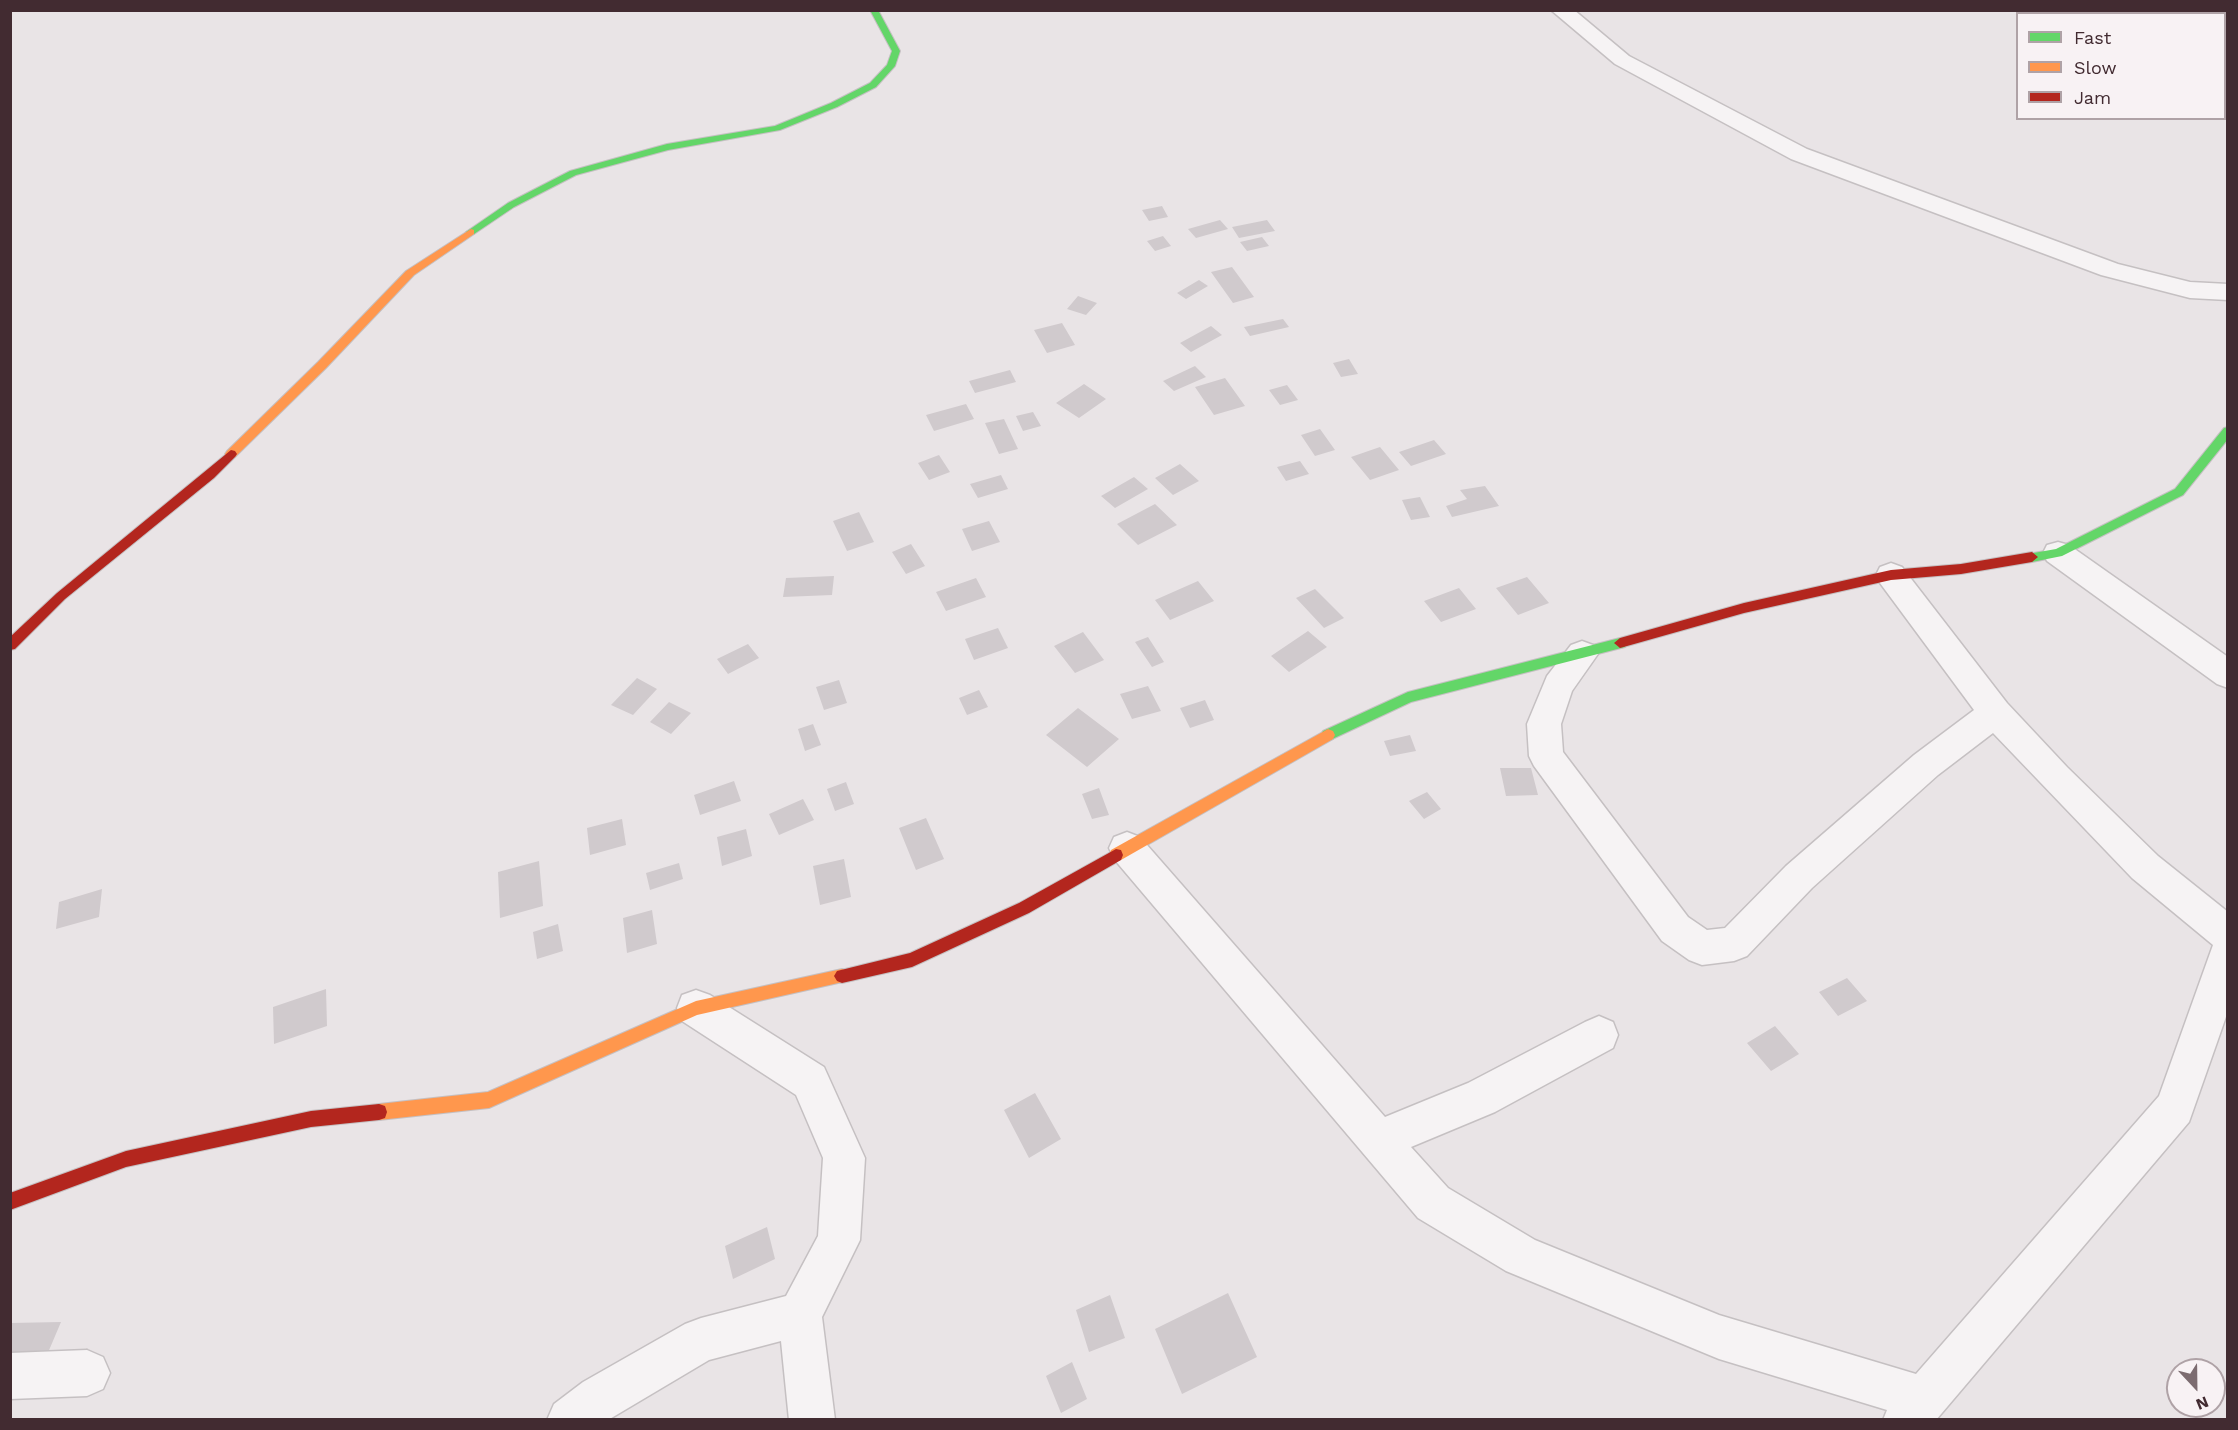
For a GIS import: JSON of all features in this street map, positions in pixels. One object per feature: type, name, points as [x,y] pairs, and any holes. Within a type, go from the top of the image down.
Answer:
[{"type":"street","points":[[10,645],[61,596],[210,475],[322,365],[410,273],[511,205],[573,173],[667,147],[777,128],[834,105],[873,85],[891,66],[896,51],[874,10]]},
{"type":"street","points":[[1561,10],[1622,60],[1799,154],[2110,270],[2190,290],[2228,292]]},
{"type":"street","points":[[10,1202],[126,1159],[299,1122],[489,1100],[696,1008],[912,960],[1024,909],[1313,742],[1408,697],[1582,654],[1744,608],[1891,575],[1961,569],[2058,553],[2179,492],[2228,431]]},
{"type":"street","points":[[2058,553],[2228,675]]},
{"type":"street","points":[[1891,575],[1995,713],[2145,867],[2228,935]]},
{"type":"street","points":[[1582,654],[1558,685],[1544,724],[1546,756],[1674,929],[1702,948],[1734,944],[1808,870],[1926,765],[1995,713]]},
{"type":"street","points":[[1127,848],[1433,1203],[1521,1256],[1719,1337],[1915,1409],[2175,1108],[2228,953]]},
{"type":"street","points":[[696,1008],[810,1081],[844,1158],[839,1240],[800,1314],[812,1419]]},
{"type":"street","points":[[1378,1140],[1481,1098],[1599,1035]]},
{"type":"street","points":[[570,1419],[599,1398],[701,1340],[800,1314]]},
{"type":"street","points":[[10,1376],[87,1373]]},
{"type":"building","points":[[1162,206],[1168,217],[1149,221],[1142,210]]},
{"type":"building","points":[[1220,220],[1228,229],[1196,238],[1188,229]]},
{"type":"building","points":[[1267,220],[1275,231],[1239,238],[1232,227]]},
{"type":"building","points":[[1163,236],[1171,246],[1155,251],[1147,241]]},
{"type":"building","points":[[1262,237],[1269,246],[1247,251],[1240,242]]},
{"type":"building","points":[[1232,267],[1254,297],[1233,303],[1211,272]]},
{"type":"building","points":[[1199,280],[1208,286],[1186,299],[1177,293]]},
{"type":"building","points":[[1078,296],[1097,303],[1086,315],[1067,309]]},
{"type":"building","points":[[1283,319],[1289,327],[1250,336],[1244,327]]},
{"type":"building","points":[[1062,323],[1075,345],[1047,353],[1034,330]]},
{"type":"building","points":[[1211,326],[1222,335],[1191,352],[1180,343]]},
{"type":"building","points":[[1349,359],[1358,374],[1341,377],[1333,363]]},
{"type":"building","points":[[1195,366],[1206,377],[1174,391],[1163,381]]},
{"type":"building","points":[[1010,370],[1016,382],[975,393],[969,381]]},
{"type":"building","points":[[1225,378],[1245,406],[1214,415],[1195,387]]},
{"type":"building","points":[[1084,384],[1106,399],[1079,418],[1056,403]]},
{"type":"building","points":[[1287,385],[1298,400],[1280,405],[1269,390]]},
{"type":"building","points":[[966,404],[974,419],[934,431],[926,415]]},
{"type":"building","points":[[1033,412],[1041,426],[1023,431],[1016,416]]},
{"type":"building","points":[[1004,419],[1018,449],[999,454],[985,423]]},
{"type":"building","points":[[1320,429],[1335,450],[1315,456],[1301,435]]},
{"type":"building","points":[[1434,440],[1446,454],[1411,466],[1399,452]]},
{"type":"building","points":[[1380,447],[1399,470],[1370,480],[1351,457]]},
{"type":"building","points":[[939,455],[950,472],[929,480],[918,463]]},
{"type":"building","points":[[1300,461],[1309,474],[1286,481],[1277,467]]},
{"type":"building","points":[[1180,464],[1199,481],[1173,495],[1155,478]]},
{"type":"building","points":[[1001,475],[1008,489],[978,498],[970,484]]},
{"type":"building","points":[[1134,477],[1148,489],[1115,508],[1101,496]]},
{"type":"building","points":[[1485,486],[1499,506],[1452,517],[1446,506],[1467,499],[1460,490]]},
{"type":"building","points":[[1420,497],[1430,517],[1411,520],[1402,500]]},
{"type":"building","points":[[1155,504],[1177,525],[1138,545],[1117,524]]},
{"type":"building","points":[[859,512],[874,542],[847,551],[833,521]]},
{"type":"building","points":[[989,521],[1000,542],[972,551],[962,529]]},
{"type":"building","points":[[911,544],[925,566],[906,574],[892,552]]},
{"type":"building","points":[[834,576],[832,595],[783,597],[786,578]]},
{"type":"building","points":[[1527,577],[1549,603],[1518,615],[1496,588]]},
{"type":"building","points":[[976,578],[986,597],[946,611],[936,592]]},
{"type":"building","points":[[1198,581],[1214,601],[1170,620],[1155,600]]},
{"type":"building","points":[[1459,588],[1476,609],[1441,622],[1424,601]]},
{"type":"building","points":[[1315,589],[1344,618],[1324,628],[1296,598]]},
{"type":"building","points":[[998,628],[1008,648],[974,660],[965,639]]},
{"type":"building","points":[[1308,631],[1327,647],[1289,672],[1271,656]]},
{"type":"building","points":[[1083,632],[1104,660],[1075,673],[1054,646]]},
{"type":"building","points":[[1148,637],[1164,662],[1152,667],[1135,642]]},
{"type":"building","points":[[748,644],[759,658],[728,674],[717,659]]},
{"type":"building","points":[[637,678],[657,689],[633,715],[611,705]]},
{"type":"building","points":[[839,680],[847,703],[824,710],[816,687]]},
{"type":"building","points":[[1148,686],[1161,711],[1132,719],[1120,694]]},
{"type":"building","points":[[979,690],[988,707],[967,715],[959,698]]},
{"type":"building","points":[[1205,700],[1214,720],[1190,728],[1180,708]]},
{"type":"building","points":[[669,702],[691,713],[671,734],[650,722]]},
{"type":"building","points":[[1078,708],[1119,739],[1087,767],[1046,735]]},
{"type":"building","points":[[813,724],[821,745],[805,751],[798,729]]},
{"type":"building","points":[[1410,735],[1416,751],[1390,756],[1384,741]]},
{"type":"building","points":[[1500,768],[1531,768],[1538,795],[1506,796]]},
{"type":"building","points":[[734,781],[741,801],[700,815],[694,795]]},
{"type":"building","points":[[846,782],[854,804],[835,811],[827,789]]},
{"type":"building","points":[[1099,788],[1109,815],[1092,819],[1082,794]]},
{"type":"building","points":[[1427,792],[1441,809],[1424,819],[1409,801]]},
{"type":"building","points":[[803,799],[814,820],[779,835],[769,814]]},
{"type":"building","points":[[926,818],[944,859],[916,870],[899,828]]},
{"type":"building","points":[[622,819],[626,845],[590,855],[587,828]]},
{"type":"building","points":[[746,829],[752,856],[722,866],[717,837]]},
{"type":"building","points":[[844,859],[851,897],[820,905],[813,866]]},
{"type":"building","points":[[539,861],[543,906],[500,918],[498,872]]},
{"type":"building","points":[[679,863],[683,879],[650,890],[646,873]]},
{"type":"building","points":[[102,889],[99,917],[56,929],[59,902]]},
{"type":"building","points":[[652,910],[657,944],[627,953],[623,918]]},
{"type":"building","points":[[558,924],[563,951],[537,959],[533,932]]},
{"type":"building","points":[[1847,978],[1867,1001],[1838,1016],[1819,992]]},
{"type":"building","points":[[326,989],[327,1026],[274,1044],[273,1007]]},
{"type":"building","points":[[1775,1026],[1799,1054],[1771,1071],[1747,1043]]},
{"type":"building","points":[[1035,1093],[1061,1139],[1029,1158],[1004,1110]]},
{"type":"building","points":[[767,1227],[775,1259],[733,1279],[725,1246]]},
{"type":"building","points":[[1228,1293],[1257,1357],[1182,1394],[1155,1329]]},
{"type":"building","points":[[1110,1295],[1125,1338],[1089,1352],[1076,1310]]},
{"type":"building","points":[[61,1322],[47,1355],[10,1356],[10,1323]]},
{"type":"building","points":[[1072,1362],[1087,1399],[1061,1413],[1046,1376]]},
{"type":"traffic: fast","points":[[471,232],[511,205],[573,173],[667,147],[777,128],[834,105],[873,85],[891,66],[896,51],[874,10]]},
{"type":"traffic: fast","points":[[2032,557],[2058,553],[2179,492],[2228,431]]},
{"type":"traffic: fast","points":[[1328,735],[1408,697],[1620,643]]},
{"type":"traffic: slow","points":[[231,454],[322,365],[410,273],[471,232]]},
{"type":"traffic: slow","points":[[1116,855],[1328,735]]},
{"type":"traffic: slow","points":[[379,1112],[489,1100],[696,1008],[842,976]]},
{"type":"traffic: jam","points":[[10,645],[61,596],[210,475],[231,454]]},
{"type":"traffic: jam","points":[[1620,643],[1744,608],[1891,575],[1961,569],[2032,557]]},
{"type":"traffic: jam","points":[[842,976],[912,960],[1024,908],[1116,855]]},
{"type":"traffic: jam","points":[[10,1202],[126,1159],[311,1119],[379,1112]]}]
